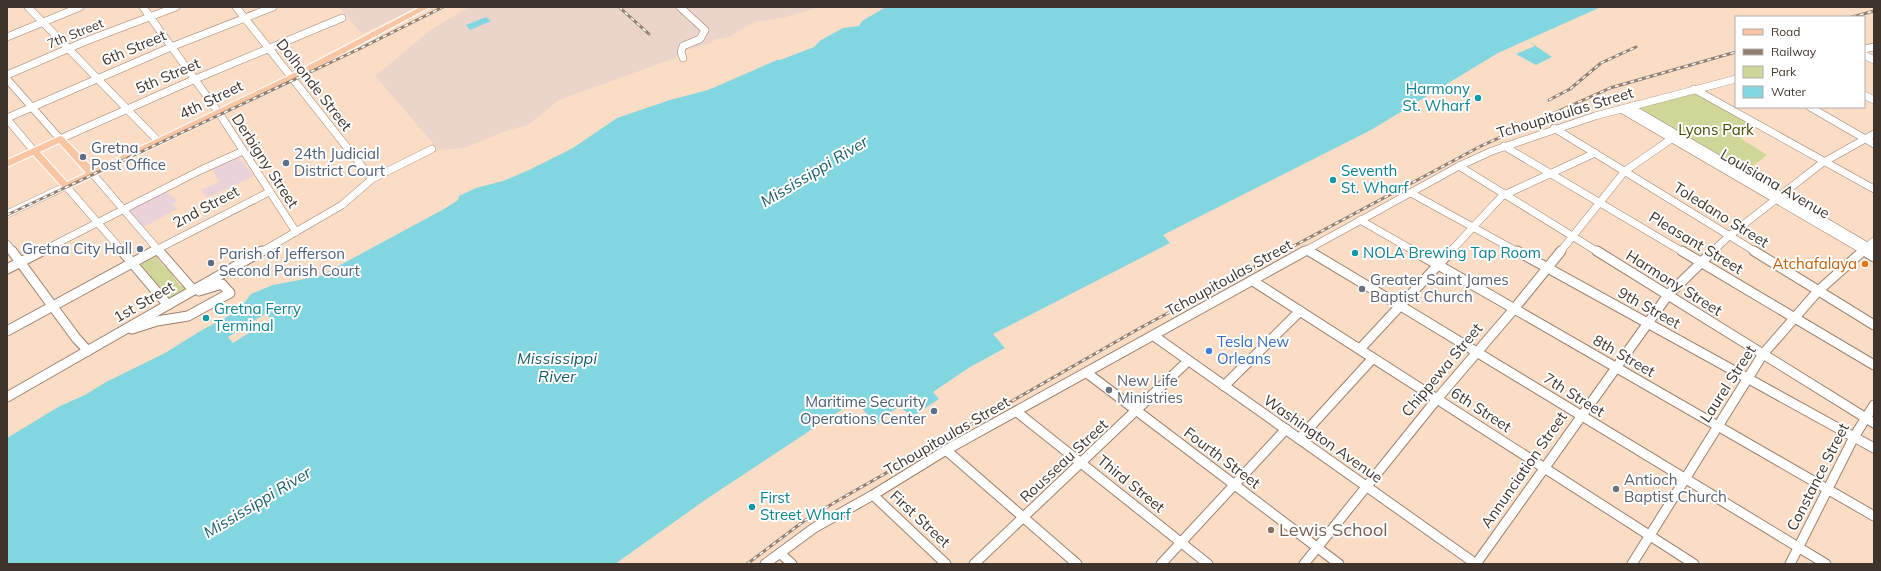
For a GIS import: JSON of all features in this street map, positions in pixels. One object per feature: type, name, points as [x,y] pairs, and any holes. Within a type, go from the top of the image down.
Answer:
[{"type":"main road","name":"4th Street","points":[[66,186],[158,140],[291,78],[426,7]]},
{"type":"main road","name":"5th Street","points":[[7,164],[60,139]]},
{"type":"main road","points":[[60,139],[92,172]]},
{"type":"main road","points":[[34,152],[66,186]]},
{"type":"street","points":[[28,7],[158,140]]},
{"type":"street","points":[[7,37],[80,7]]},
{"type":"street","name":"Derbigny Street","points":[[143,7],[263,180],[269,192],[296,232]]},
{"type":"street","name":"7th Street","points":[[7,75],[68,49],[176,7]]},
{"type":"street","name":"Dolhonde Street","points":[[236,7],[372,179]]},
{"type":"street","name":"6th Street","points":[[7,118],[171,47],[272,7]]},
{"type":"street","points":[[680,7],[705,30],[700,39],[683,46],[681,52],[683,58]]},
{"type":"street","name":"5th Street","points":[[60,139],[126,108],[342,18]]},
{"type":"street","points":[[1865,56],[1874,60]]},
{"type":"street","points":[[7,79],[60,139]]},
{"type":"street","name":"Tchoupitoulas Street","points":[[765,564],[814,528],[873,495],[946,450],[1459,166],[1504,146],[1554,128],[1694,89],[1735,79]]},
{"type":"street","points":[[1694,89],[1874,189]]},
{"type":"street","points":[[1865,96],[1874,100]]},
{"type":"street","name":"Louisiana Avenue","points":[[1630,107],[1674,137]]},
{"type":"street","points":[[1812,108],[1874,144]]},
{"type":"street","name":"Louisiana Avenue","points":[[1621,109],[1674,137],[1778,198],[1870,247],[1874,257]]},
{"type":"street","points":[[7,118],[34,152]]},
{"type":"street","name":"Toledano Street","points":[[1554,128],[1874,325]]},
{"type":"street","name":"Annunciation Street","points":[[1476,564],[1647,322],[1668,295],[1730,236],[1778,198],[1826,162],[1874,134]]},
{"type":"street","name":"Chippewa Street","points":[[1304,564],[1437,399],[1514,309],[1546,267],[1625,171],[1674,137]]},
{"type":"street","name":"Pleasant Street","points":[[1504,146],[1874,365]]},
{"type":"street","name":"1st Street","points":[[7,397],[296,232],[342,204],[372,179],[432,149]]},
{"type":"street","points":[[7,269],[201,170],[243,151]]},
{"type":"street","points":[[1360,349],[1505,194],[1595,153]]},
{"type":"street","name":"Harmony Street","points":[[1459,166],[1874,423]]},
{"type":"street","points":[[92,172],[193,290],[198,292],[222,284],[230,293],[188,316],[158,321],[117,334]]},
{"type":"street","points":[[66,186],[131,264],[168,305]]},
{"type":"street","name":"4th Street","points":[[7,214],[66,186]]},
{"type":"street","name":"2nd Street","points":[[131,264],[269,192]]},
{"type":"street","name":"9th Street","points":[[1411,193],[1874,448]]},
{"type":"street","name":"8th Street","points":[[1360,220],[1874,516]]},
{"type":"street","points":[[7,244],[76,338],[88,351]]},
{"type":"street","name":"Laurel Street","points":[[1632,564],[1763,354],[1818,291],[1870,247]]},
{"type":"street","name":"7th Street","points":[[1307,250],[1478,351],[1580,416],[1686,478],[1826,564]]},
{"type":"street","points":[[7,331],[131,264]]},
{"type":"street","name":"6th Street","points":[[1252,281],[1694,564]]},
{"type":"street","points":[[1224,386],[1300,311]]},
{"type":"street","name":"Washington Avenue","points":[[1154,336],[1476,564]]},
{"type":"street","points":[[1299,439],[1373,358]]},
{"type":"street","name":"Rousseau Street","points":[[974,564],[1188,361]]},
{"type":"street","name":"Fourth Street","points":[[1087,373],[1339,564]]},
{"type":"street","name":"Constance Street","points":[[1790,564],[1854,437],[1865,417],[1874,405]]},
{"type":"street","name":"Third Street","points":[[1017,412],[1208,564]]},
{"type":"street","points":[[1161,564],[1286,429]]},
{"type":"street","points":[[946,450],[1025,517],[1072,563]]},
{"type":"street","name":"First Street","points":[[873,495],[946,564]]},
{"type":"street","points":[[780,553],[792,564]]},
{"type":"shaded area","points":[[339,7],[417,7],[362,34]]},
{"type":"shaded area","points":[[469,7],[819,7],[786,17],[754,22],[729,37],[713,40],[713,42],[678,53],[675,58],[559,100],[528,125],[503,132],[464,148],[439,150],[375,76],[432,29]]},
{"type":"shaded area","points":[[238,156],[254,176],[207,198],[201,190],[219,182],[211,167]]},
{"type":"shaded area","points":[[165,190],[177,201],[172,204],[177,209],[144,227],[128,209]]},
{"type":"green space","name":"Lyons Park","points":[[1694,89],[1758,125],[1740,138],[1767,155],[1743,174],[1630,107]]},
{"type":"green space","points":[[153,248],[161,256],[156,257],[166,269],[171,268],[178,276],[173,276],[180,286],[186,285],[188,287],[180,296],[168,298],[161,296],[166,295],[157,284],[151,284],[145,277],[151,276],[142,266],[136,266]]},
{"type":"water","name":"Mississippi River","points":[[886,7],[1601,7],[1527,40],[1552,57],[1536,65],[1507,49],[1498,53],[1371,130],[1163,235],[1170,243],[993,334],[1005,348],[970,367],[933,392],[939,399],[913,416],[899,407],[884,416],[877,425],[855,401],[708,498],[615,564],[7,564],[7,438],[60,406],[85,395],[106,382],[165,353],[202,330],[238,311],[251,294],[273,285],[320,276],[444,209],[458,200],[459,196],[476,188],[503,181],[573,148],[617,118],[670,100],[708,90],[777,60],[814,47],[821,40],[843,28],[859,26],[862,21]]},
{"type":"water","points":[[486,17],[491,21],[470,30],[466,25]]},
{"type":"pier","points":[[1527,40],[1535,46],[1516,54],[1507,49]]},
{"type":"pier","points":[[265,314],[271,319],[233,343],[228,337]]},
{"type":"railway","points":[[7,215],[359,49],[443,7]]},
{"type":"railway","points":[[619,7],[649,34]]},
{"type":"railway","points":[[1856,16],[1874,11]]},
{"type":"railway","points":[[1549,100],[1570,89],[1601,63],[1636,47]]},
{"type":"railway","points":[[747,564],[804,521],[837,501],[1140,328],[1481,146],[1610,88],[1735,52]]},
{"type":"place","name":"Harmony St. Wharf","points":[[1478,98]]},
{"type":"place","name":"Gretna Post Office","points":[[83,157]]},
{"type":"place","name":"24th Judicial District Court","points":[[286,163]]},
{"type":"place","name":"Seventh St. Wharf","points":[[1333,180]]},
{"type":"place","name":"Gretna City Hall","points":[[140,249]]},
{"type":"place","name":"NOLA Brewing Tap Room","points":[[1355,253]]},
{"type":"place","name":"Parish of Jefferson Second Parish Court","points":[[211,263]]},
{"type":"place","name":"Atchafalaya","points":[[1865,264]]},
{"type":"place","name":"Greater Saint James Baptist Church","points":[[1362,289]]},
{"type":"place","name":"Gretna Ferry Terminal","points":[[206,318]]},
{"type":"place","name":"Tesla New Orleans","points":[[1209,351]]},
{"type":"place","name":"New Life Ministries","points":[[1109,390]]},
{"type":"place","name":"Maritime Security Operations Center","points":[[934,411]]},
{"type":"place","name":"Antioch Baptist Church","points":[[1616,489]]},
{"type":"place","name":"First Street Wharf","points":[[752,507]]},
{"type":"place","name":"Lewis School","points":[[1271,530]]}]
